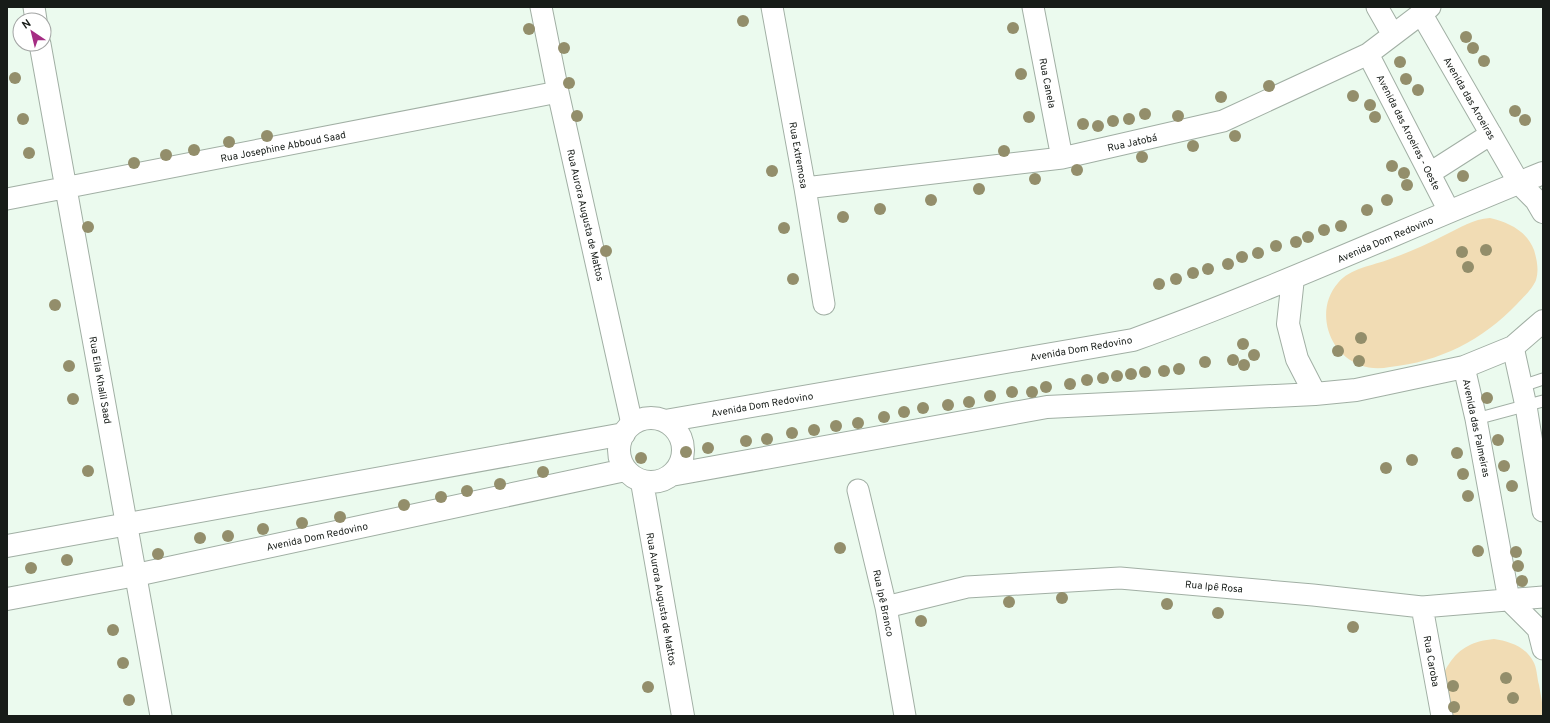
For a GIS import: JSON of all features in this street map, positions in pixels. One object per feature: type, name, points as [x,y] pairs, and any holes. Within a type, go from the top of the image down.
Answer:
[{"type":"street","name":"Rua Aurora Augusta de Mattos","points":[[541,7],[628,429]]},
{"type":"street","name":"Rua Extremosa","points":[[772,7],[806,188],[824,304]]},
{"type":"street","name":"Rua Canela","points":[[1034,7],[1062,158]]},
{"type":"street","points":[[1377,7],[1393,35]]},
{"type":"street","name":"Rua Jatobá","points":[[806,188],[1062,158],[1223,121],[1368,54],[1425,10]]},
{"type":"street","name":"Avenida das Aroeiras","points":[[1425,10],[1491,134],[1519,183]]},
{"type":"street","name":"Rua Elia Khalil Saad","points":[[41,52],[161,716]]},
{"type":"street","name":"Avenida das Aroeiras - Oeste","points":[[1368,54],[1449,211]]},
{"type":"street","name":"Rua Josephine Abboud Saad","points":[[7,199],[558,92]]},
{"type":"street","points":[[1430,173],[1491,134]]},
{"type":"street","name":"Avenida Dom Redovino","points":[[665,421],[1133,340],[1202,315],[1293,278],[1449,211],[1543,173]]},
{"type":"street","points":[[1519,183],[1536,200],[1543,212]]},
{"type":"street","points":[[1293,278],[1288,324],[1297,359],[1315,394]]},
{"type":"street","points":[[671,475],[1047,406],[1315,394],[1356,390],[1464,367],[1513,347],[1543,321]]},
{"type":"street","points":[[1513,347],[1530,398],[1543,511]]},
{"type":"street","name":"Avenida das Palmeiras","points":[[1464,367],[1476,419],[1509,600]]},
{"type":"street","points":[[654,418],[665,421],[674,427],[680,436],[683,446],[683,457],[679,467],[671,475],[662,481],[652,483],[634,476],[621,462],[619,452],[620,443],[628,429],[642,419],[654,418]]},
{"type":"street","points":[[7,546],[628,429]]},
{"type":"street","name":"Rua Aurora Augusta de Mattos","points":[[634,476],[683,716]]},
{"type":"street","name":"Avenida Dom Redovino","points":[[7,599],[136,575],[634,476]]},
{"type":"street","name":"Rua Ipê Branco","points":[[858,490],[886,607],[905,716]]},
{"type":"street","name":"Rua Ipê Rosa","points":[[886,607],[967,587],[1120,578],[1313,595],[1422,607],[1543,597]]},
{"type":"street","points":[[1509,600],[1540,624],[1543,649]]},
{"type":"street","name":"Rua Caroba","points":[[1422,607],[1442,716]]},
{"type":"lane","points":[[1476,419],[1530,398],[1543,379]]},
{"type":"shaded area","points":[[1490,218],[1510,225],[1522,233],[1531,243],[1537,261],[1535,283],[1525,296],[1504,317],[1475,338],[1459,347],[1426,360],[1408,364],[1382,368],[1368,367],[1360,365],[1349,359],[1339,351],[1332,341],[1326,317],[1327,305],[1331,293],[1343,278],[1362,268],[1411,251],[1472,222]]},
{"type":"shaded area","points":[[1494,639],[1505,641],[1522,648],[1530,656],[1536,669],[1542,700],[1543,716],[1450,716],[1443,682],[1447,667],[1458,653],[1468,646],[1480,641]]}]
